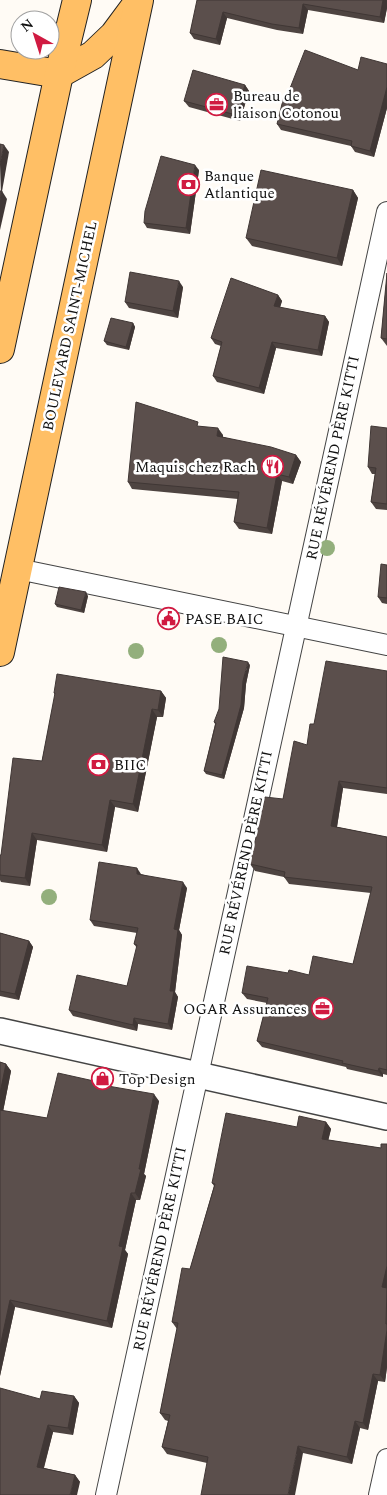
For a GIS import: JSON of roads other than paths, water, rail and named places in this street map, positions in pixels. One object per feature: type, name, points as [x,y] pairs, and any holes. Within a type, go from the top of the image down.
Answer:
[{"type":"main road","points":[[0,348],[59,74],[77,0]]},
{"type":"main road","points":[[0,64],[59,74],[93,55],[114,35],[139,1]]},
{"type":"main road","name":"BOULEVARD SAINT-MICHEL","points":[[0,652],[139,1]]},
{"type":"street","name":"RUE RÉVÉREND PÈRE KITTI","points":[[106,1495],[387,212]]},
{"type":"street","points":[[18,570],[387,645]]},
{"type":"street","points":[[0,1031],[387,1117]]},
{"type":"street","points":[[379,1495],[387,1459]]},
{"type":"place","name":"Bureau de liaison Cotonou","points":[[217,105]]},
{"type":"place","name":"Banque Atlantique","points":[[188,185]]},
{"type":"place","name":"Maquis chez Rach","points":[[272,467]]},
{"type":"place","name":"PASE BAIC","points":[[169,619]]},
{"type":"place","name":"BIIC","points":[[98,765]]},
{"type":"place","name":"OGAR Assurances","points":[[323,1009]]},
{"type":"place","name":"Top Design","points":[[103,1079]]}]
